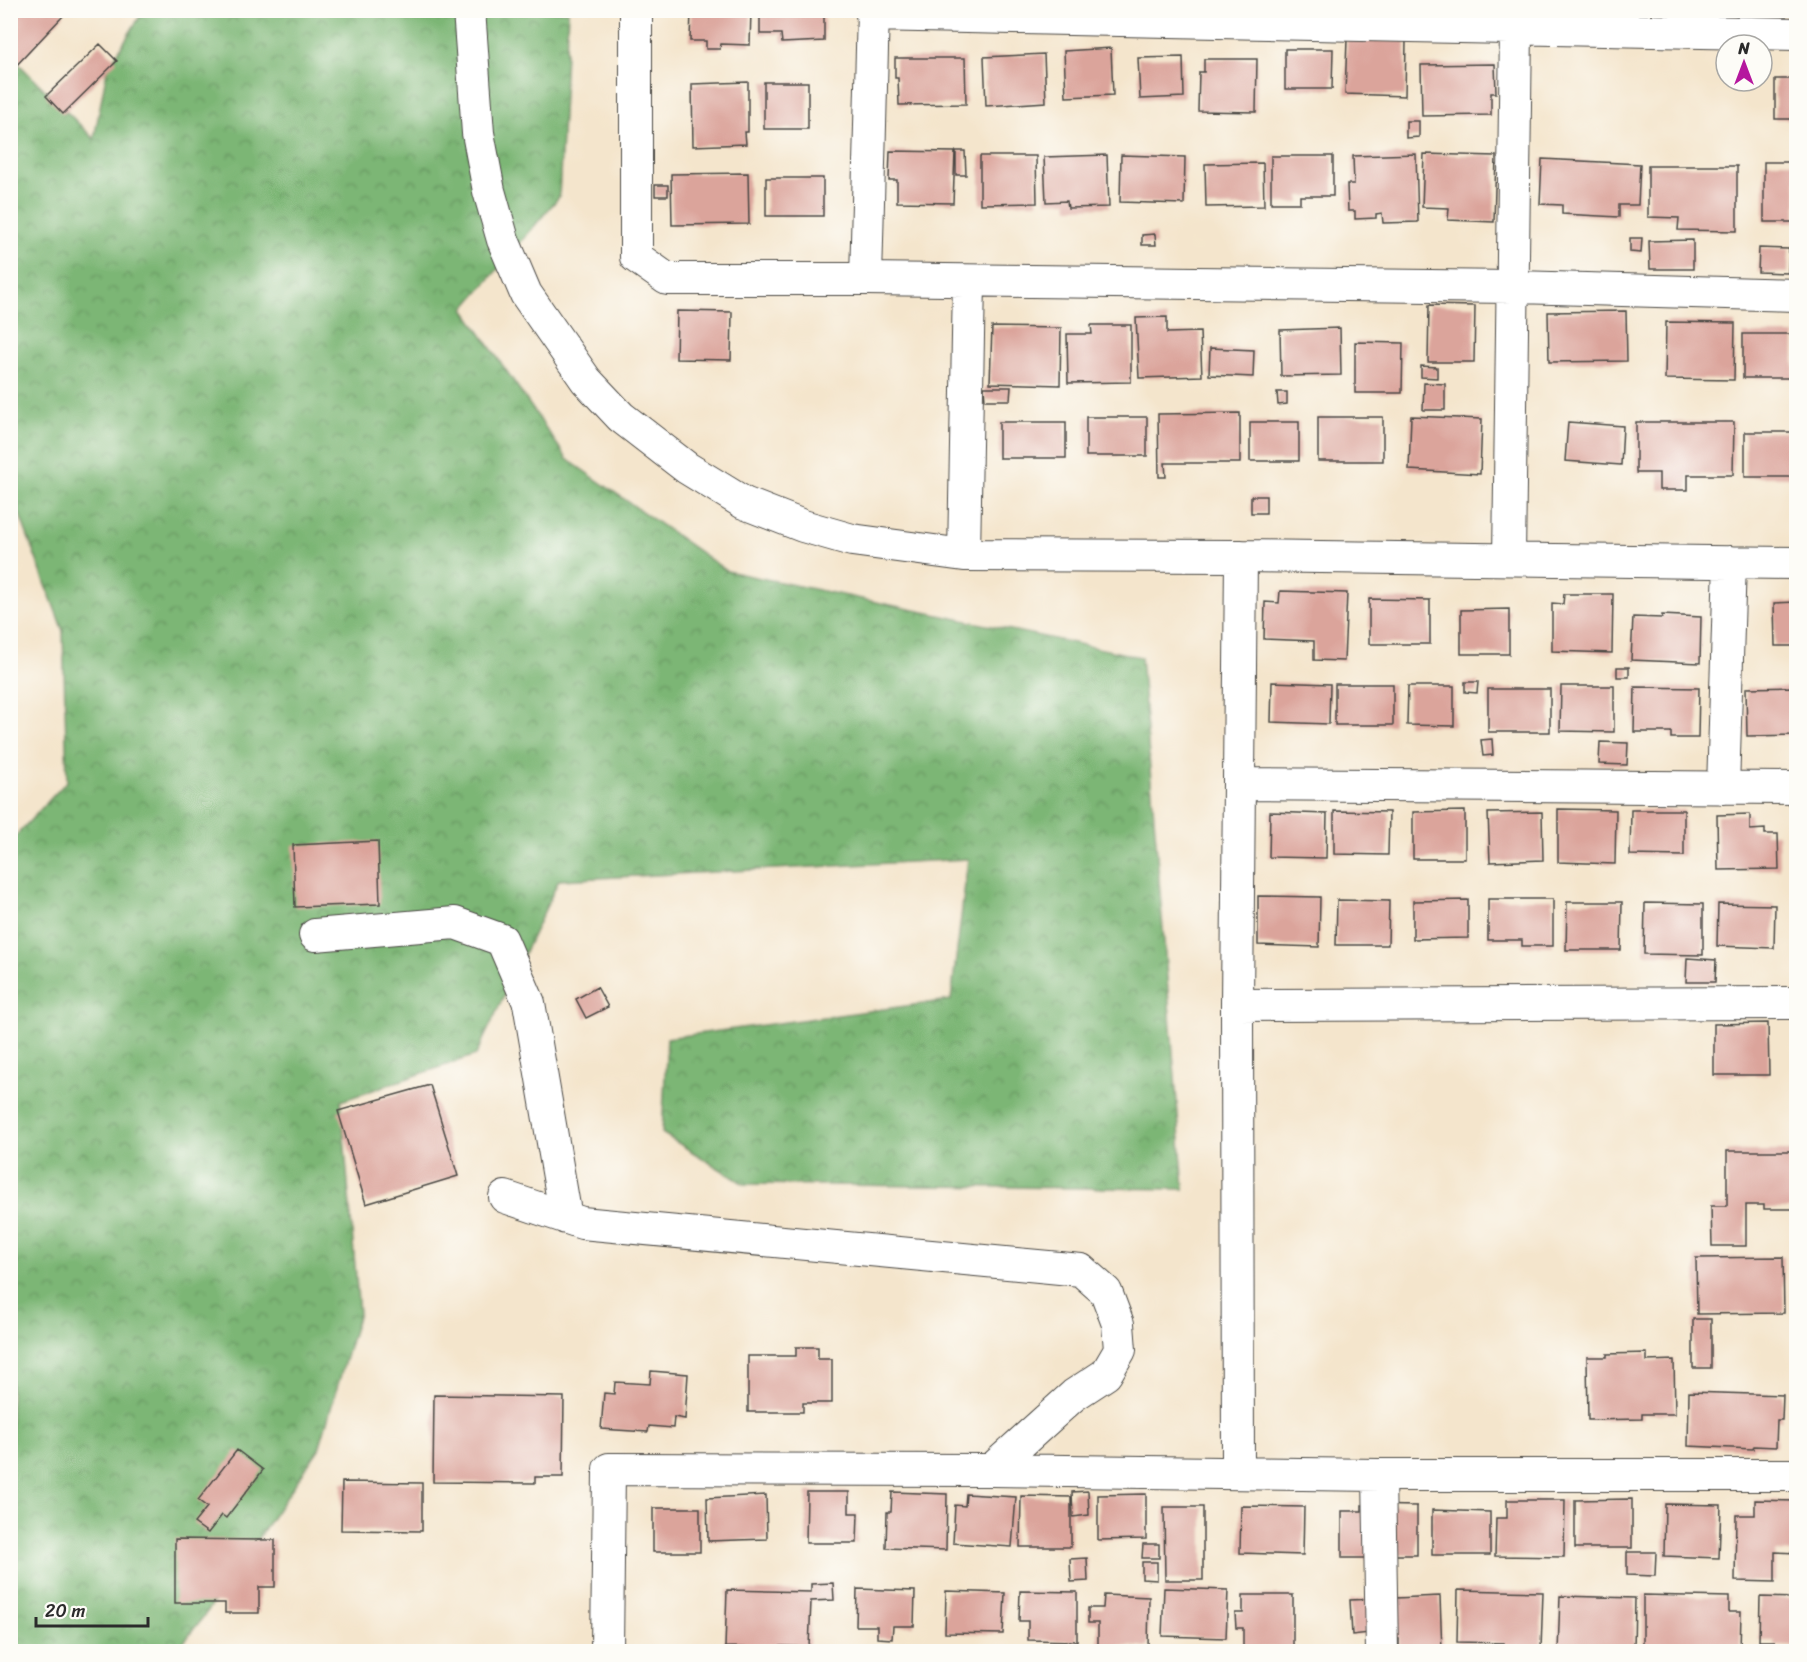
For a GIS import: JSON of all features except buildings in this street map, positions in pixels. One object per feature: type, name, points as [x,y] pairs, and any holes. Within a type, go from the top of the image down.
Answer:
[{"type":"street","points":[[469,10],[478,133],[489,191],[503,240],[526,294],[586,380],[621,417],[687,468],[744,503],[803,526],[852,540],[964,555],[1797,563]]},
{"type":"street","points":[[636,10],[636,257],[667,279],[866,279],[1513,287],[1797,295]]},
{"type":"street","points":[[866,279],[873,13],[1797,34]]},
{"type":"street","points":[[1509,560],[1516,28]]},
{"type":"street","points":[[964,555],[969,281]]},
{"type":"street","points":[[1238,1473],[1237,1005],[1241,556]]},
{"type":"street","points":[[1723,788],[1730,562]]},
{"type":"street","points":[[1239,784],[1797,788]]},
{"type":"street","points":[[315,935],[455,924],[502,940],[529,1003],[566,1218]]},
{"type":"street","points":[[1237,1005],[1797,1003]]},
{"type":"street","points":[[505,1197],[582,1222],[1081,1270],[1106,1292],[1118,1324],[1120,1350],[1106,1374],[1074,1395],[991,1470]]},
{"type":"street","points":[[607,1652],[609,1469],[991,1470],[1379,1475],[1797,1475]]},
{"type":"street","points":[[1379,1475],[1382,1652]]},
{"type":"green space","points":[[143,11],[568,11],[559,197],[464,309],[567,459],[727,571],[1141,657],[1184,1189],[744,1184],[662,1133],[667,1038],[951,1000],[968,859],[559,880],[476,1055],[341,1101],[359,1313],[319,1449],[213,1604],[177,1651],[11,1651],[11,841],[67,781],[63,631],[11,491],[11,56],[94,139],[107,70]]}]
